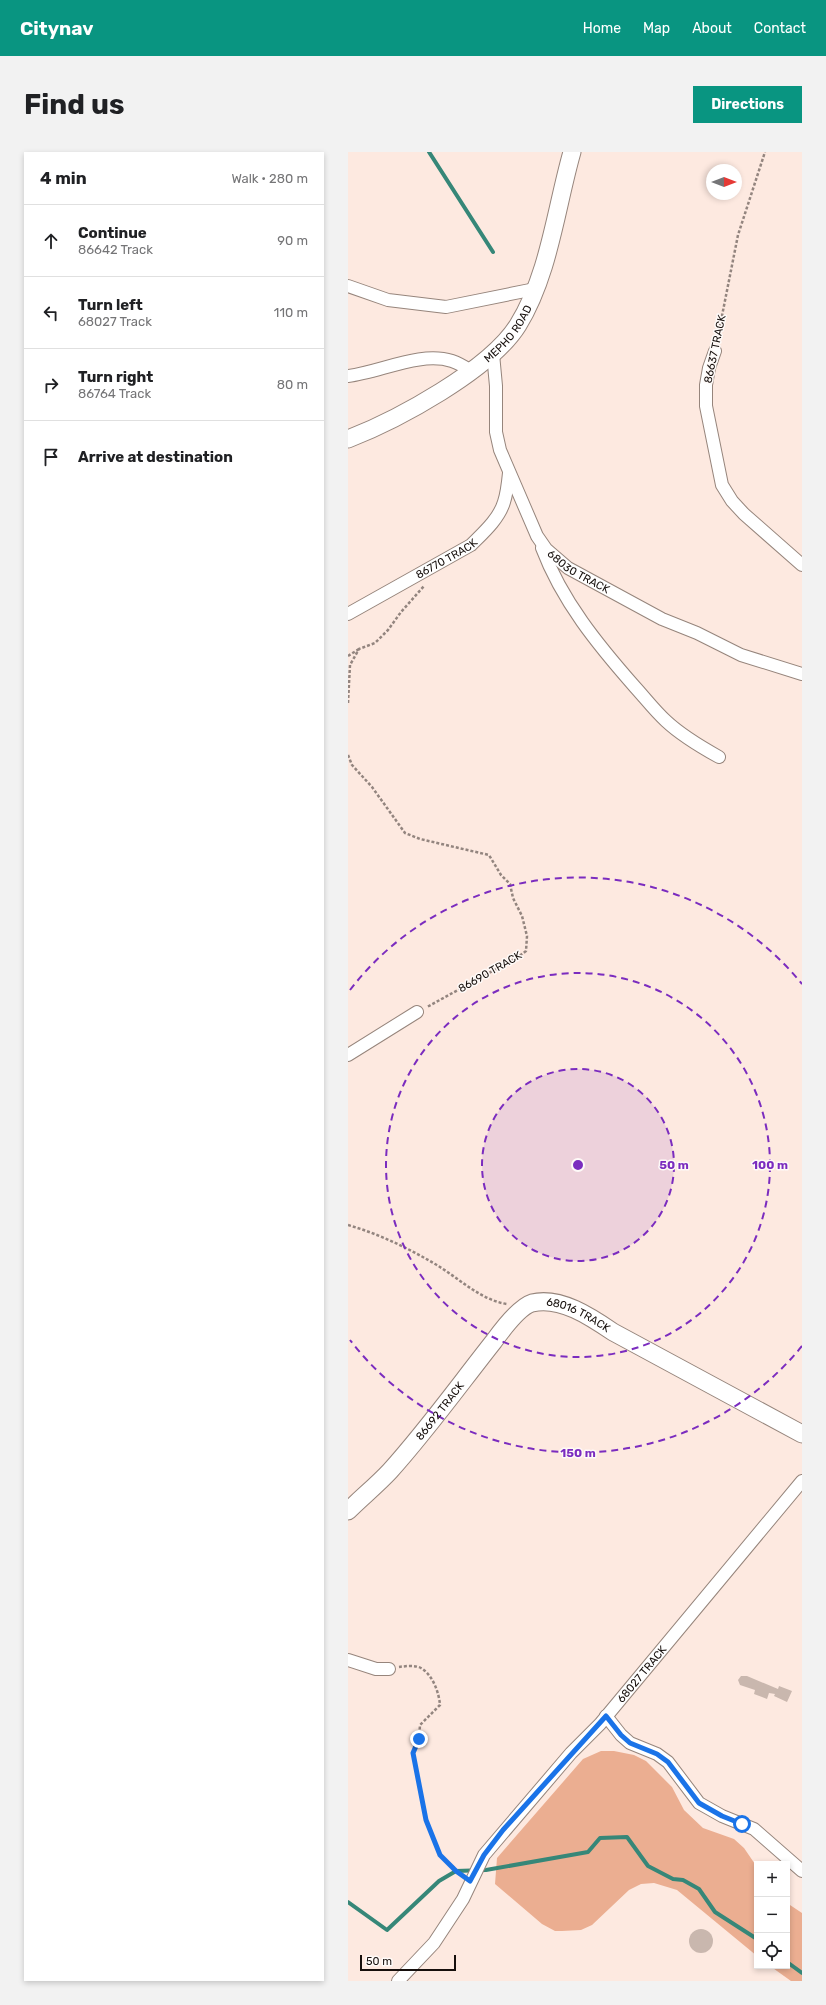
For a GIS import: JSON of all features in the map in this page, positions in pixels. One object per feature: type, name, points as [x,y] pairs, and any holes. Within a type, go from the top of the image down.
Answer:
[{"type":"street","name":"MEPHO ROAD","points":[[348,439],[372,430],[453,384],[493,354],[517,326],[535,289],[553,232],[572,152]]},
{"type":"street","points":[[348,286],[388,300],[446,307],[535,289]]},
{"type":"street","name":"86637 TRACK","points":[[716,351],[709,368],[706,385],[706,406],[722,485],[732,501],[744,514],[802,565]]},
{"type":"street","name":"68030 TRACK","points":[[493,354],[496,386],[496,432],[500,450],[537,536],[546,549],[558,561],[628,602],[742,655],[802,674]]},
{"type":"street","points":[[348,376],[364,374],[425,358],[453,361],[471,371]]},
{"type":"street","name":"86770 TRACK","points":[[348,614],[471,545],[486,530],[504,502],[509,473]]},
{"type":"street","points":[[537,536],[556,582],[591,636],[666,721],[692,741],[719,757]]},
{"type":"street","points":[[348,1055],[417,1012]]},
{"type":"street","name":"68016 TRACK","points":[[525,1306],[542,1302],[571,1307],[588,1315],[637,1345],[802,1434]]},
{"type":"street","name":"86692 TRACK","points":[[348,1511],[389,1472],[434,1420],[500,1332],[525,1306]]},
{"type":"street","name":"68027 TRACK","points":[[398,1981],[434,1944],[463,1899],[470,1881],[484,1855],[503,1830],[606,1716],[802,1481]]},
{"type":"street","points":[[348,1660],[376,1669],[389,1669]]},
{"type":"street","points":[[606,1716],[621,1735],[630,1743],[657,1754],[668,1762],[699,1803],[722,1816],[754,1829],[802,1871]]},
{"type":"path","name":"86637 TRACK","points":[[716,351],[738,235],[765,152]]},
{"type":"path","points":[[348,656],[375,642],[388,630],[401,612],[426,584]]},
{"type":"path","points":[[348,703],[350,665],[360,649]]},
{"type":"path","name":"86690 TRACK","points":[[348,755],[352,765],[372,788],[405,833],[420,839],[489,855],[501,875],[510,884],[513,898],[522,916],[527,936],[526,951],[493,971],[417,1012]]},
{"type":"path","points":[[348,1225],[388,1239],[428,1260],[490,1300],[525,1306]]},
{"type":"path","points":[[389,1669],[412,1666],[421,1668],[427,1673],[439,1694],[440,1705],[420,1725],[419,1739],[413,1753],[426,1820],[440,1855],[456,1871],[470,1881]]},
{"type":"shaded area","points":[[601,1751],[614,1751],[634,1755],[646,1761],[672,1787],[684,1810],[703,1828],[734,1839],[744,1848],[754,1863],[754,1954],[677,1890],[654,1883],[641,1884],[629,1890],[592,1925],[581,1930],[562,1931],[555,1931],[542,1924],[495,1884],[497,1858],[583,1759]]},
{"type":"shaded area","points":[[790,1905],[802,1913],[802,1981],[791,1981],[774,1969],[790,1969]]},
{"type":"building","points":[[741,1676],[747,1676],[778,1689],[779,1686],[792,1691],[787,1702],[774,1696],[775,1694],[769,1693],[767,1699],[754,1694],[755,1690],[740,1685],[738,1680]]},
{"type":"building","points":[[701,1929],[706,1930],[712,1936],[712,1946],[706,1952],[701,1953],[696,1952],[690,1946],[689,1941],[690,1936],[696,1930]]},
{"type":"waterway","points":[[429,152],[493,252]]},
{"type":"waterway","points":[[348,1902],[387,1930],[439,1881],[456,1871],[486,1870],[588,1852],[600,1838],[627,1837],[648,1866],[673,1879],[683,1880],[699,1889],[715,1912],[754,1937]]},
{"type":"waterway","points":[[790,1964],[802,1973]]},
{"type":"route","points":[[419,1739],[413,1753],[426,1820],[440,1855],[450,1866],[470,1881],[484,1855],[503,1830],[606,1716],[621,1735],[630,1743],[657,1754],[668,1762],[699,1803],[722,1816],[742,1824]]}]
